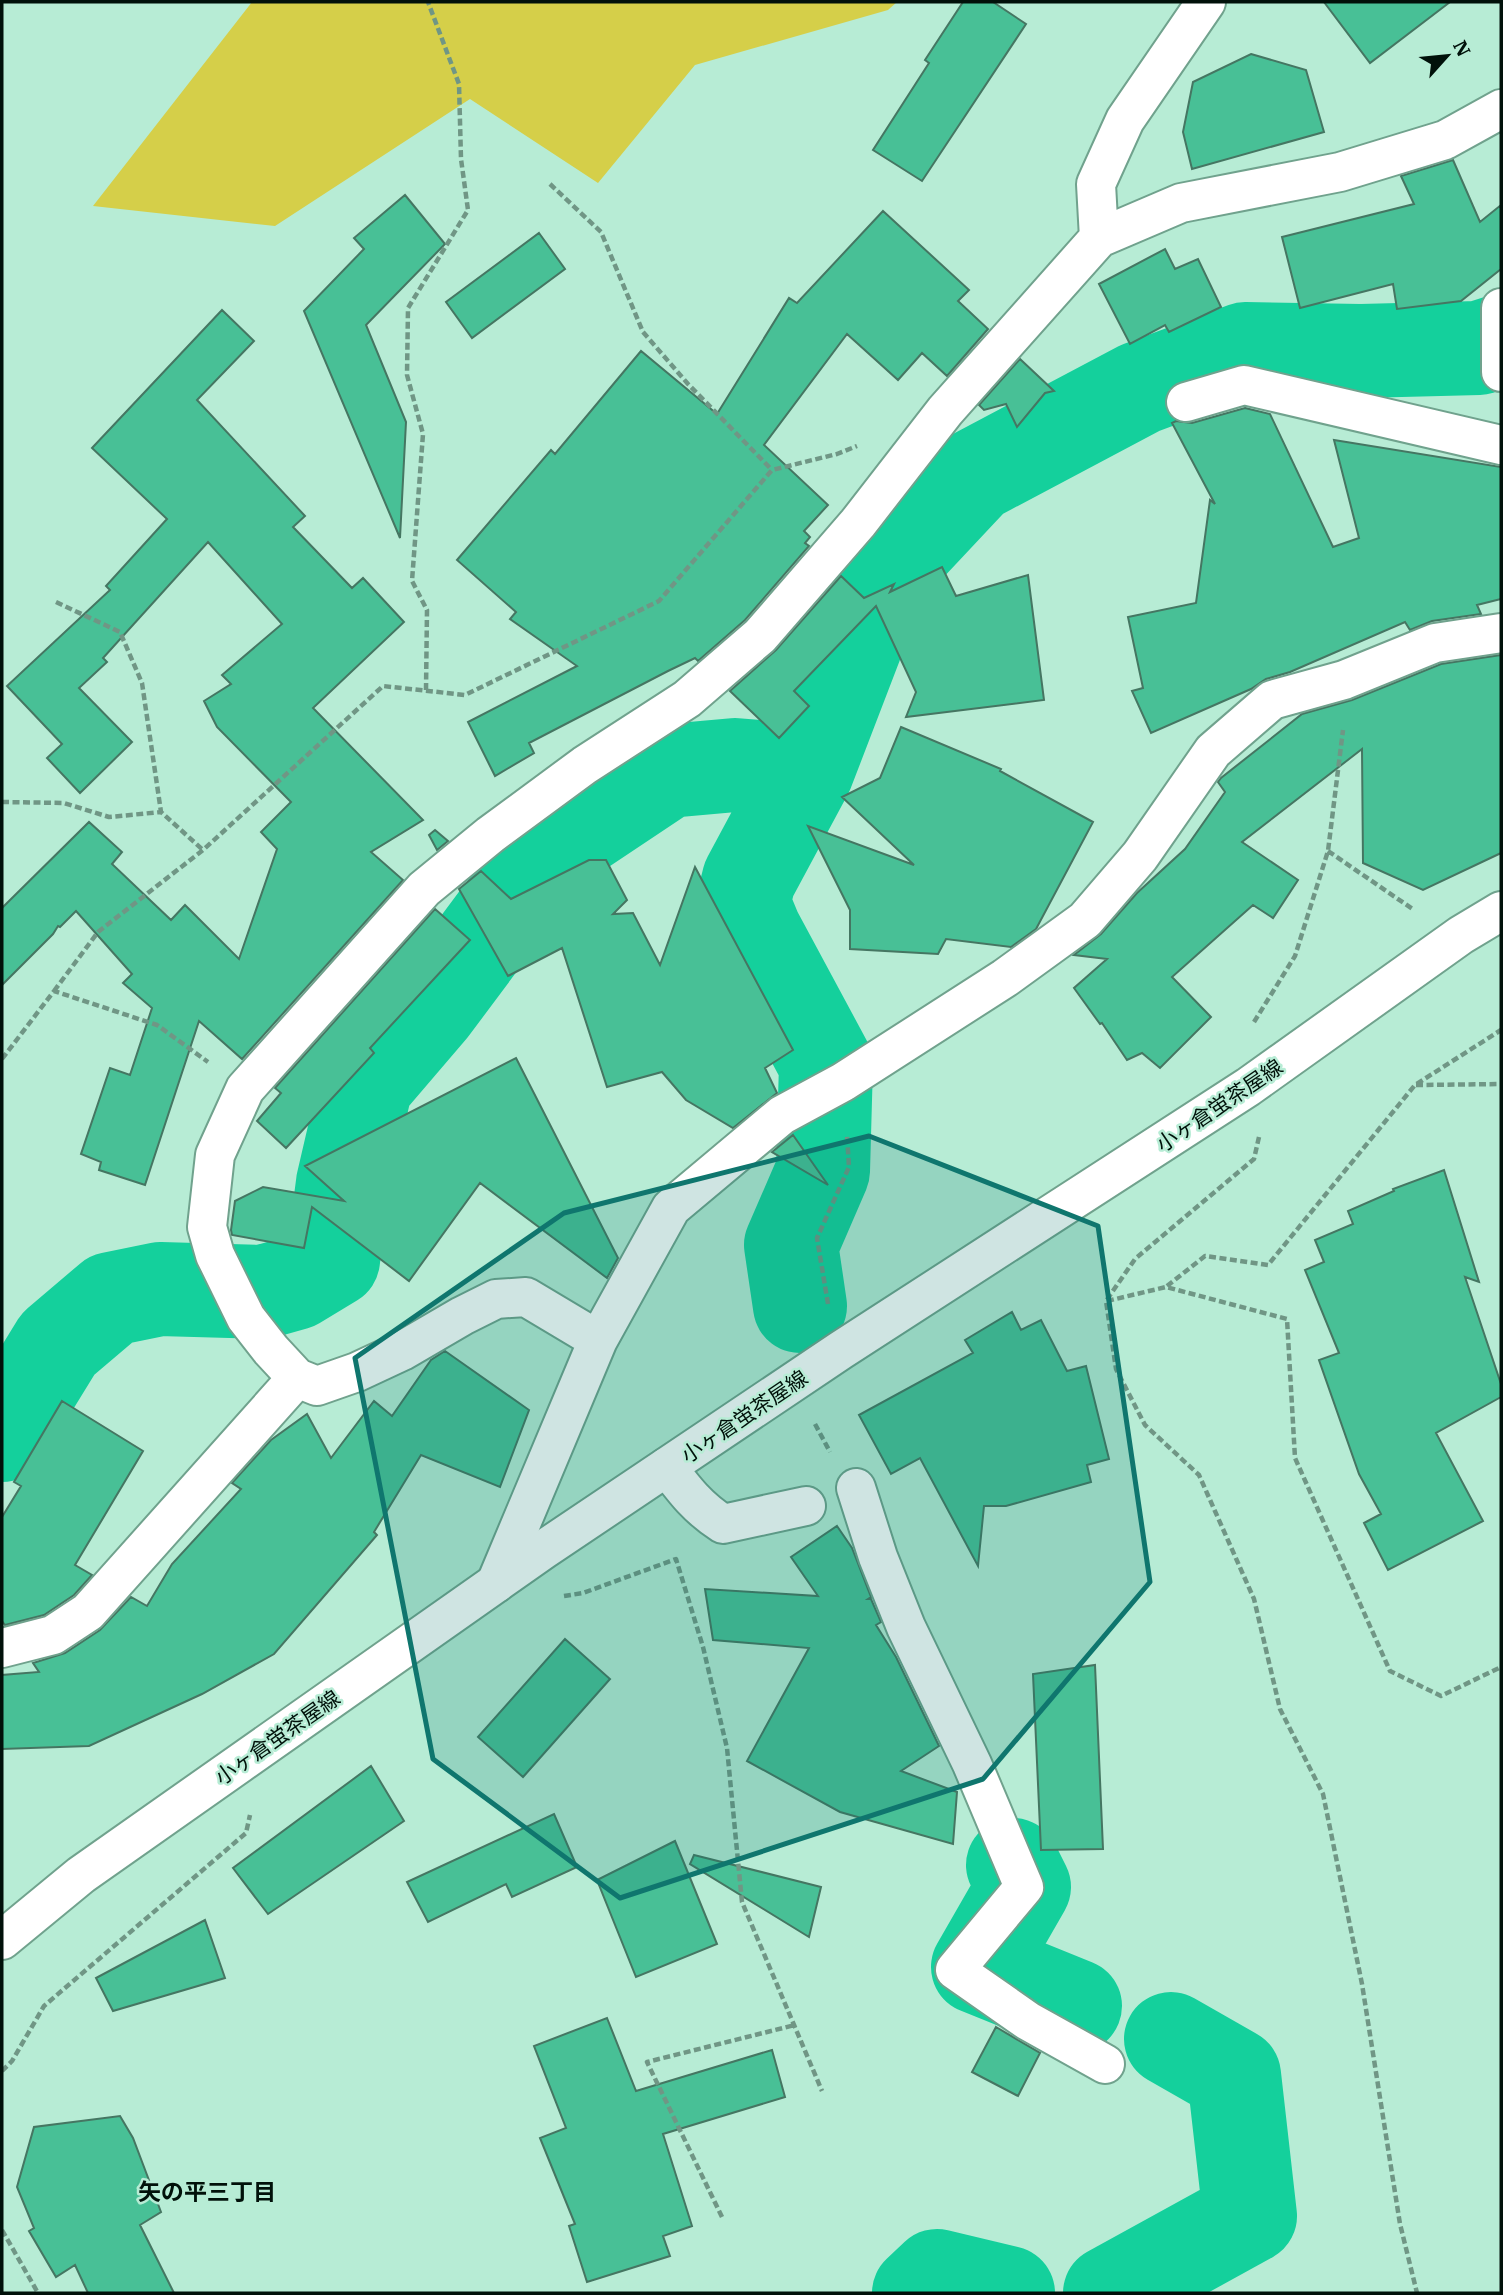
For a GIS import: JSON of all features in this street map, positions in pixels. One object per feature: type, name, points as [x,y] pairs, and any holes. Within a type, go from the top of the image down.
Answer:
[{"type":"street","points":[[1099,238],[1096,184],[1125,120],[1206,2]]},
{"type":"street","points":[[598,1340],[526,1297],[496,1299],[402,1351],[357,1372],[317,1386],[297,1378],[246,1318],[215,1255],[207,1227],[215,1155],[245,1089],[424,889],[490,835],[584,765],[687,699],[760,636],[858,523],[945,411],[1099,238],[1181,203],[1340,172],[1445,139],[1501,109]]},
{"type":"street","points":[[1501,309],[1501,370]]},
{"type":"street","points":[[1186,402],[1244,385],[1501,445]]},
{"type":"street","points":[[496,1583],[598,1340],[671,1208],[782,1115],[827,1090],[1005,978],[1085,920],[1140,856],[1213,751],[1272,700],[1344,680],[1435,643],[1501,633]]},
{"type":"street","name":"小ヶ倉蛍茶屋線","points":[[2,1940],[81,1875],[496,1583],[841,1350],[1248,1087],[1461,935],[1501,911]]},
{"type":"street","points":[[2,1648],[53,1635],[88,1612],[297,1378]]},
{"type":"street","points":[[667,1467],[699,1507],[723,1524],[806,1506]]},
{"type":"street","points":[[856,1488],[878,1558],[906,1627],[972,1764],[1024,1887],[955,1970],[1028,2021],[1105,2063]]},
{"type":"path","points":[[426,690],[428,610],[412,581],[423,434],[407,375],[408,308],[468,210],[461,159],[459,83],[428,2]]},
{"type":"path","points":[[2,1059],[98,932],[203,850],[383,686],[465,695],[659,601],[772,470],[688,384],[643,332],[601,232],[550,184]]},
{"type":"path","points":[[56,602],[120,632],[142,683],[161,812],[203,850]]},
{"type":"path","points":[[1253,1023],[1295,956],[1328,851],[1345,713],[1344,680]]},
{"type":"path","points":[[2,802],[64,803],[109,817],[161,812]]},
{"type":"path","points":[[1328,851],[1421,916]]},
{"type":"path","points":[[54,991],[157,1025],[245,1089]]},
{"type":"path","points":[[1106,1301],[1166,1287],[1205,1256],[1268,1265],[1369,1145],[1415,1085],[1501,1030]]},
{"type":"path","points":[[1415,1085],[1501,1084]]},
{"type":"path","points":[[827,1090],[849,1167],[817,1238],[829,1308]]},
{"type":"path","points":[[1260,1133],[1254,1158],[1135,1259],[1106,1301],[1115,1368],[1145,1425],[1199,1475],[1254,1599],[1280,1709],[1324,1794],[1362,1984],[1400,2224],[1417,2293]]},
{"type":"path","points":[[1166,1287],[1287,1319],[1294,1458],[1391,1671],[1441,1696],[1501,1667]]},
{"type":"path","points":[[553,1598],[583,1593],[677,1559],[703,1647],[727,1748],[742,1902],[822,2091]]},
{"type":"path","points":[[2,2071],[12,2061],[44,2006],[246,1833],[250,1815]]},
{"type":"path","points":[[722,2217],[647,2062],[795,2025]]},
{"type":"path","points":[[2,2230],[38,2293]]},
{"type":"highlighted area","points":[[869,1136],[1098,1226],[1150,1582],[983,1779],[620,1898],[433,1759],[355,1358],[564,1213]]},
{"type":"shaded area","points":[[252,2],[897,2],[888,10],[695,65],[598,183],[470,99],[275,226],[93,206]]},
{"type":"building","points":[[963,2],[993,2],[1026,24],[922,181],[873,150],[929,63],[925,60]]},
{"type":"building","points":[[1324,2],[1450,2],[1370,63]]},
{"type":"building","points":[[1251,54],[1306,70],[1324,132],[1192,169],[1183,132],[1193,82]]},
{"type":"building","points":[[1453,160],[1480,222],[1501,205],[1501,269],[1461,301],[1397,309],[1393,284],[1300,308],[1282,237],[1414,204],[1401,176]]},
{"type":"building","points":[[405,195],[445,244],[366,325],[406,422],[400,538],[304,311],[364,249],[354,238]]},
{"type":"building","points":[[883,211],[969,290],[958,301],[988,329],[947,376],[922,353],[898,380],[847,334],[764,445],[828,505],[804,531],[810,537],[805,543],[809,546],[745,620],[698,661],[695,658],[668,671],[529,743],[534,753],[495,776],[468,722],[577,666],[510,619],[516,612],[457,560],[551,450],[555,454],[641,351],[717,414],[789,298],[797,303]]},
{"type":"building","points":[[539,233],[565,269],[472,338],[446,302]]},
{"type":"building","points":[[1165,249],[1175,269],[1198,259],[1221,307],[1169,332],[1165,325],[1130,344],[1099,284]]},
{"type":"building","points":[[222,310],[254,341],[197,400],[305,516],[293,527],[352,588],[363,578],[404,622],[313,708],[423,820],[371,852],[403,880],[242,1059],[199,1021],[145,1185],[99,1170],[101,1162],[81,1154],[110,1068],[130,1075],[152,1008],[123,983],[132,974],[76,911],[58,926],[2,985],[2,908],[89,822],[122,852],[112,864],[171,920],[185,905],[239,959],[277,849],[261,832],[291,802],[217,727],[204,701],[231,684],[222,675],[282,624],[208,542],[103,658],[107,662],[79,688],[132,742],[80,793],[47,758],[62,744],[7,686],[110,590],[106,586],[167,519],[92,448]]},
{"type":"building","points":[[1020,359],[1054,391],[1045,393],[1017,427],[1006,404],[984,410],[979,405]]},
{"type":"building","points":[[1245,408],[1270,414],[1333,547],[1359,538],[1334,440],[1501,467],[1501,599],[1477,605],[1481,614],[1432,621],[1410,630],[1405,622],[1290,672],[1266,679],[1251,689],[1151,733],[1132,691],[1143,688],[1128,617],[1196,603],[1210,500],[1215,504],[1172,423],[1192,423]]},
{"type":"building","points":[[942,567],[956,596],[1028,575],[1044,700],[906,717],[916,692],[876,606],[794,691],[809,706],[779,738],[730,691],[776,650],[841,576],[864,598],[894,584],[890,592]]},
{"type":"building","points":[[1501,655],[1501,853],[1423,890],[1363,863],[1362,749],[1242,842],[1298,880],[1273,918],[1253,905],[1172,977],[1211,1017],[1160,1068],[1142,1053],[1127,1060],[1074,988],[1107,959],[1074,955],[1101,934],[1137,893],[1185,849],[1225,792],[1218,782],[1221,778],[1302,714],[1352,700],[1441,664]]},
{"type":"building","points":[[901,727],[1001,769],[1000,771],[1093,822],[1036,929],[1011,947],[946,939],[938,954],[850,949],[850,910],[808,826],[914,865],[842,797],[880,778]]},
{"type":"building","points":[[435,830],[448,841],[437,850],[429,835]]},
{"type":"building","points":[[589,860],[606,860],[627,900],[613,914],[633,913],[660,965],[695,867],[793,1050],[765,1068],[777,1093],[733,1128],[686,1100],[662,1072],[607,1087],[562,948],[508,976],[459,889],[481,871],[511,899]]},
{"type":"building","points":[[435,909],[470,940],[370,1048],[374,1053],[286,1148],[257,1121],[281,1093],[275,1088]]},
{"type":"building","points":[[516,1058],[618,1258],[607,1278],[480,1183],[409,1281],[312,1207],[304,1248],[232,1235],[235,1201],[263,1187],[344,1201],[305,1166]]},
{"type":"building","points":[[793,1135],[828,1185],[772,1152]]},
{"type":"building","points":[[1444,1170],[1479,1282],[1465,1277],[1501,1384],[1501,1397],[1436,1433],[1483,1521],[1388,1570],[1364,1523],[1381,1514],[1359,1474],[1319,1360],[1339,1353],[1305,1270],[1324,1262],[1315,1240],[1353,1224],[1348,1211],[1394,1191],[1393,1189]]},
{"type":"building","points":[[1012,1312],[1021,1330],[1041,1320],[1067,1371],[1086,1366],[1109,1459],[1087,1465],[1091,1482],[1006,1506],[984,1506],[978,1566],[920,1458],[891,1474],[859,1415],[973,1353],[965,1340]]},
{"type":"building","points":[[445,1351],[529,1410],[500,1487],[421,1455],[374,1532],[377,1535],[274,1654],[202,1694],[89,1746],[2,1749],[2,1675],[39,1672],[33,1663],[65,1653],[100,1630],[131,1597],[147,1606],[172,1564],[241,1489],[232,1483],[271,1440],[307,1414],[331,1458],[374,1401],[392,1416],[431,1360]]},
{"type":"building","points":[[62,1401],[143,1451],[75,1565],[92,1575],[74,1595],[44,1615],[5,1625],[2,1621],[2,1517],[21,1486],[14,1482]]},
{"type":"building","points":[[837,1526],[852,1548],[871,1597],[868,1599],[871,1599],[881,1622],[876,1625],[896,1657],[939,1746],[901,1771],[957,1792],[953,1844],[840,1812],[747,1761],[809,1648],[713,1640],[705,1589],[818,1596],[791,1557]]},
{"type":"building","points":[[565,1639],[610,1679],[523,1777],[478,1737]]},
{"type":"building","points":[[1095,1665],[1103,1849],[1041,1850],[1033,1674]]},
{"type":"building","points":[[371,1766],[404,1821],[268,1914],[233,1868]]},
{"type":"building","points":[[554,1814],[577,1867],[512,1897],[506,1884],[428,1922],[407,1882]]},
{"type":"building","points":[[675,1841],[717,1944],[636,1977],[597,1880]]},
{"type":"building","points":[[694,1855],[821,1887],[809,1937],[690,1864]]},
{"type":"building","points":[[205,1920],[225,1978],[113,2011],[96,1978]]},
{"type":"building","points":[[607,2018],[636,2091],[772,2050],[785,2097],[663,2134],[692,2226],[663,2236],[670,2256],[587,2282],[569,2226],[575,2224],[540,2138],[566,2128],[534,2046]]},
{"type":"building","points":[[996,2027],[1040,2053],[1018,2096],[972,2072]]},
{"type":"building","points":[[120,2116],[133,2138],[161,2212],[140,2225],[174,2293],[88,2293],[75,2265],[56,2277],[29,2231],[34,2228],[17,2187],[34,2127]]},
{"type":"waterway","points":[[800,1306],[791,1245],[823,1171],[826,1064],[755,932],[743,903],[749,879],[807,771],[883,573],[974,476],[1140,388],[1245,349],[1361,351],[1479,348],[1501,341]]},
{"type":"waterway","points":[[2,1435],[58,1344],[111,1299],[160,1289],[263,1292],[295,1283],[333,1260],[343,1183],[366,1084],[431,1008],[548,851],[668,771],[735,765],[807,771]]},
{"type":"waterway","points":[[1013,1865],[1024,1887],[978,1967],[1075,2006]]},
{"type":"waterway","points":[[1110,2293],[1250,2216],[1234,2075],[1171,2039]]},
{"type":"waterway","points":[[919,2293],[937,2276],[1008,2293]]},
{"type":"district","name":"矢の平三丁目","points":[[207,2191]]}]
